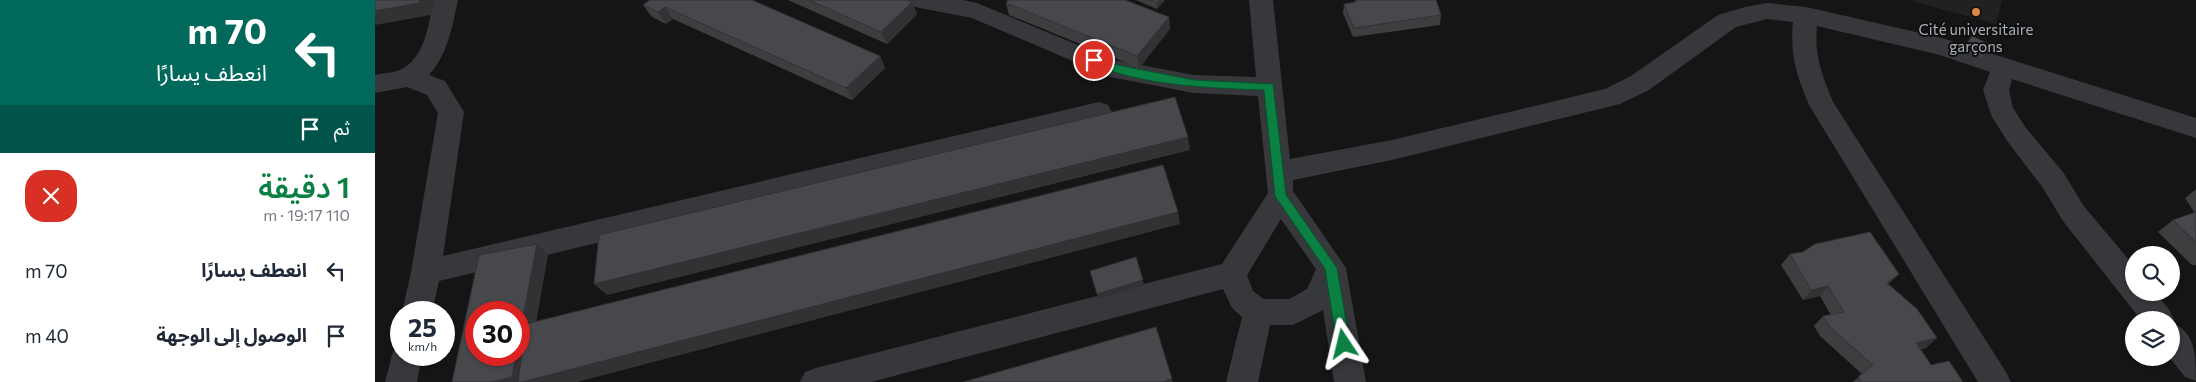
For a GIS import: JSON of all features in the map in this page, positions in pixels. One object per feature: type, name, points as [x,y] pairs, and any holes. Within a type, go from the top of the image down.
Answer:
[{"type":"street","points":[[375,84],[409,77],[424,66],[433,50],[446,0]]},
{"type":"street","points":[[920,0],[977,11],[1110,68],[1194,84],[1269,87]]},
{"type":"street","points":[[1261,0],[1280,184],[1331,268],[1350,382]]},
{"type":"street","points":[[816,382],[1232,274],[1280,184],[1392,150],[1611,97],[1640,84],[1727,21],[1745,15],[1767,11],[1806,15],[1942,47],[2196,128]]},
{"type":"street","points":[[1806,15],[1803,46],[1810,78],[1822,105],[1995,382]]},
{"type":"street","points":[[2004,66],[1996,90],[2001,110],[2053,180],[2073,212],[2125,277]]},
{"type":"street","points":[[409,77],[436,88],[451,112],[426,272],[419,301]]},
{"type":"street","points":[[426,272],[1099,112]]},
{"type":"street","points":[[1232,274],[1242,299],[1258,312],[1293,312],[1317,298],[1331,268]]},
{"type":"street","points":[[2144,301],[2152,311]]},
{"type":"street","points":[[1243,382],[1258,312]]},
{"type":"street","points":[[2180,347],[2196,367]]},
{"type":"street","points":[[401,382],[405,366]]},
{"type":"shaded area","name":"Cité universitaire garçons","points":[[1908,0],[2002,0],[1996,24]]},
{"type":"building","points":[[375,0],[420,0],[419,3],[375,11]]},
{"type":"building","points":[[650,0],[752,0],[880,56],[846,88],[665,7],[658,12],[643,5]]},
{"type":"building","points":[[809,0],[907,0],[912,2],[881,32]]},
{"type":"building","points":[[1008,0],[1125,0],[1169,17],[1137,56],[1006,3]]},
{"type":"building","points":[[1356,0],[1436,0],[1441,15],[1354,28],[1344,4],[1355,2]]},
{"type":"building","points":[[1972,36],[1989,44],[1984,53],[1966,45]]},
{"type":"building","points":[[1175,97],[1188,137],[594,284],[599,235]]},
{"type":"building","points":[[1163,165],[1178,212],[518,382],[520,366],[530,366],[530,323]]},
{"type":"building","points":[[2196,212],[2196,242],[2173,220]]},
{"type":"building","points":[[1870,232],[1899,274],[1887,283],[1917,309],[1937,338],[1916,343],[1931,365],[1949,361],[1963,382],[1861,382],[1858,377],[1873,365],[1829,326],[1823,316],[1844,312],[1828,286],[1811,290],[1790,254],[1803,252],[1815,244]]},
{"type":"building","points":[[537,244],[526,301],[469,301],[479,255]]},
{"type":"building","points":[[1136,257],[1143,280],[1097,294],[1090,271]]},
{"type":"building","points":[[465,321],[465,366],[514,366],[512,377],[492,382],[452,382]]},
{"type":"building","points":[[1156,327],[1172,379],[1162,382],[963,382]]},
{"type":"place","name":"Cité universitaire garçons","points":[[1976,12]]},
{"type":"route","points":[[1094,60],[1110,68],[1194,84],[1269,87],[1281,196],[1331,268],[1344,344]]}]
